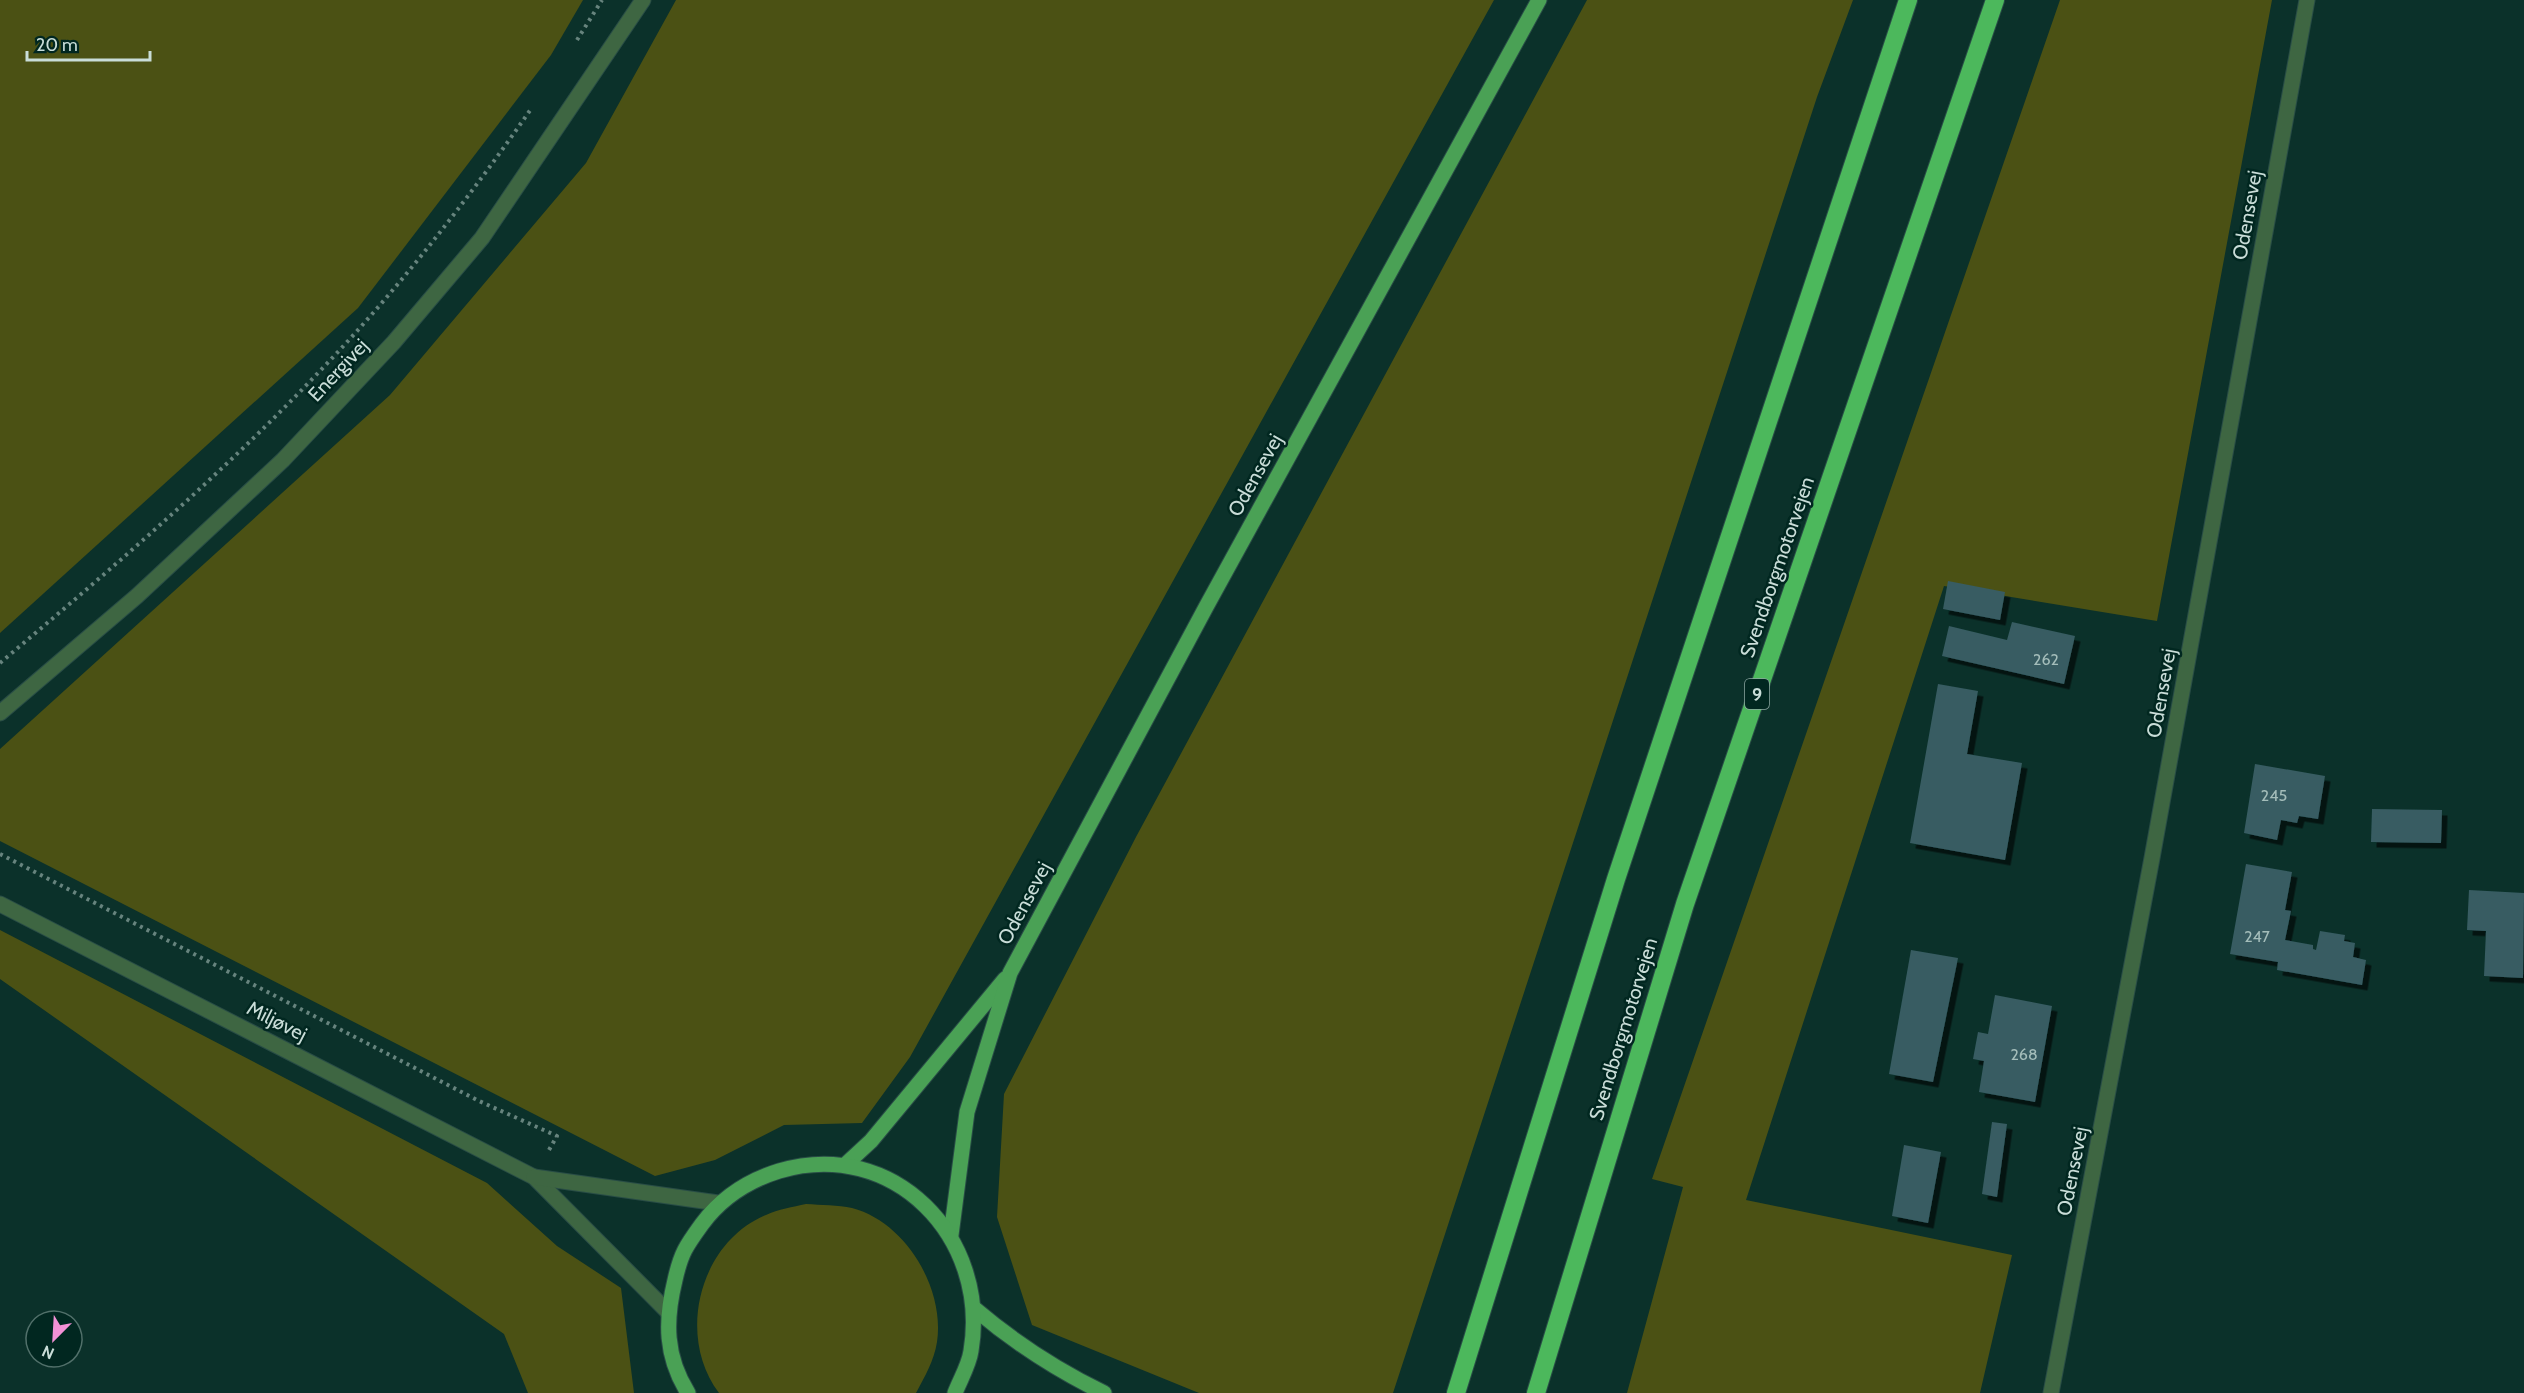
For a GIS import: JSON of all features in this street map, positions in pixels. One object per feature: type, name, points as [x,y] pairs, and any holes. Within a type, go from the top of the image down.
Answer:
[{"type":"highway","points":[[1456,1393],[1616,879],[1908,0]]},
{"type":"highway","name":"Svendborgmotorvejen","points":[[1536,1393],[1685,904],[1995,0]]},
{"type":"main road","name":"Odensevej","points":[[951,1235],[967,1112],[1010,973],[1206,607],[1539,0]]},
{"type":"main road","name":"Odensevej","points":[[845,1165],[871,1141],[1010,973]]},
{"type":"main road","points":[[688,1393],[681,1382],[670,1347],[667,1311],[681,1252],[718,1203],[755,1178],[799,1165],[845,1165],[886,1178],[923,1202],[951,1235],[963,1258],[971,1283],[975,1309],[971,1353],[955,1393]]},
{"type":"main road","points":[[975,1309],[1012,1340],[1104,1393]]},
{"type":"street","name":"Energivej","points":[[0,713],[137,596],[275,468],[394,342],[482,238],[644,0]]},
{"type":"street","name":"Odensevej","points":[[2051,1393],[2152,858],[2307,0]]},
{"type":"street","name":"Miljøvej","points":[[0,904],[534,1177],[667,1311]]},
{"type":"street","name":"Miljøvej","points":[[534,1177],[718,1203]]},
{"type":"path","points":[[574,45],[602,0]]},
{"type":"path","points":[[0,663],[227,464],[319,373],[411,265],[498,156],[537,100]]},
{"type":"path","points":[[0,854],[479,1101],[557,1136],[534,1177]]},
{"type":"green space","points":[[0,0],[583,0],[551,55],[358,308],[0,633]]},
{"type":"green space","points":[[676,0],[1494,0],[910,1057],[862,1123],[784,1125],[715,1160],[655,1176],[0,841],[0,749],[390,395],[586,163]]},
{"type":"green space","points":[[1587,0],[1853,0],[1817,97],[1393,1393],[1199,1393],[1032,1325],[997,1217],[1004,1094],[1136,837]]},
{"type":"green space","points":[[2060,0],[2272,0],[2157,621],[1944,586],[1746,1200],[2012,1255],[1980,1393],[1627,1393],[1683,1187],[1652,1179]]},
{"type":"green space","points":[[0,930],[487,1183],[557,1246],[621,1288],[634,1393],[528,1393],[504,1334],[0,979]]},
{"type":"green space","points":[[806,1204],[847,1207],[871,1216],[889,1227],[918,1260],[935,1301],[938,1322],[934,1356],[916,1393],[719,1393],[706,1370],[699,1345],[697,1319],[701,1293],[710,1269],[724,1247],[743,1228],[771,1213]]},
{"type":"building","points":[[1948,581],[2005,592],[2000,620],[1943,609]]},
{"type":"building","points":[[2012,622],[2075,636],[2064,684],[1942,656],[1949,626],[2007,640]]},
{"type":"building","points":[[1938,684],[1978,691],[1967,754],[2022,763],[2005,860],[1910,843]]},
{"type":"building","points":[[2255,764],[2325,776],[2318,819],[2299,816],[2297,823],[2281,820],[2277,840],[2244,833]]},
{"type":"building","points":[[2372,809],[2442,810],[2441,843],[2371,842]]},
{"type":"building","points":[[2246,864],[2292,872],[2285,910],[2291,911],[2285,940],[2313,945],[2313,949],[2316,950],[2320,931],[2345,935],[2344,941],[2355,943],[2353,957],[2366,960],[2362,985],[2277,970],[2278,962],[2230,954]]},
{"type":"building","points":[[2469,890],[2524,893],[2523,978],[2484,976],[2486,931],[2467,930]]},
{"type":"building","points":[[1911,950],[1958,958],[1933,1082],[1889,1074]]},
{"type":"building","points":[[1995,995],[2052,1006],[2035,1102],[1979,1092],[1984,1061],[1973,1059],[1978,1032],[1988,1034]]},
{"type":"building","points":[[1992,1122],[2007,1124],[1997,1197],[1982,1194]]},
{"type":"building","points":[[1904,1145],[1941,1152],[1928,1223],[1892,1216]]}]
